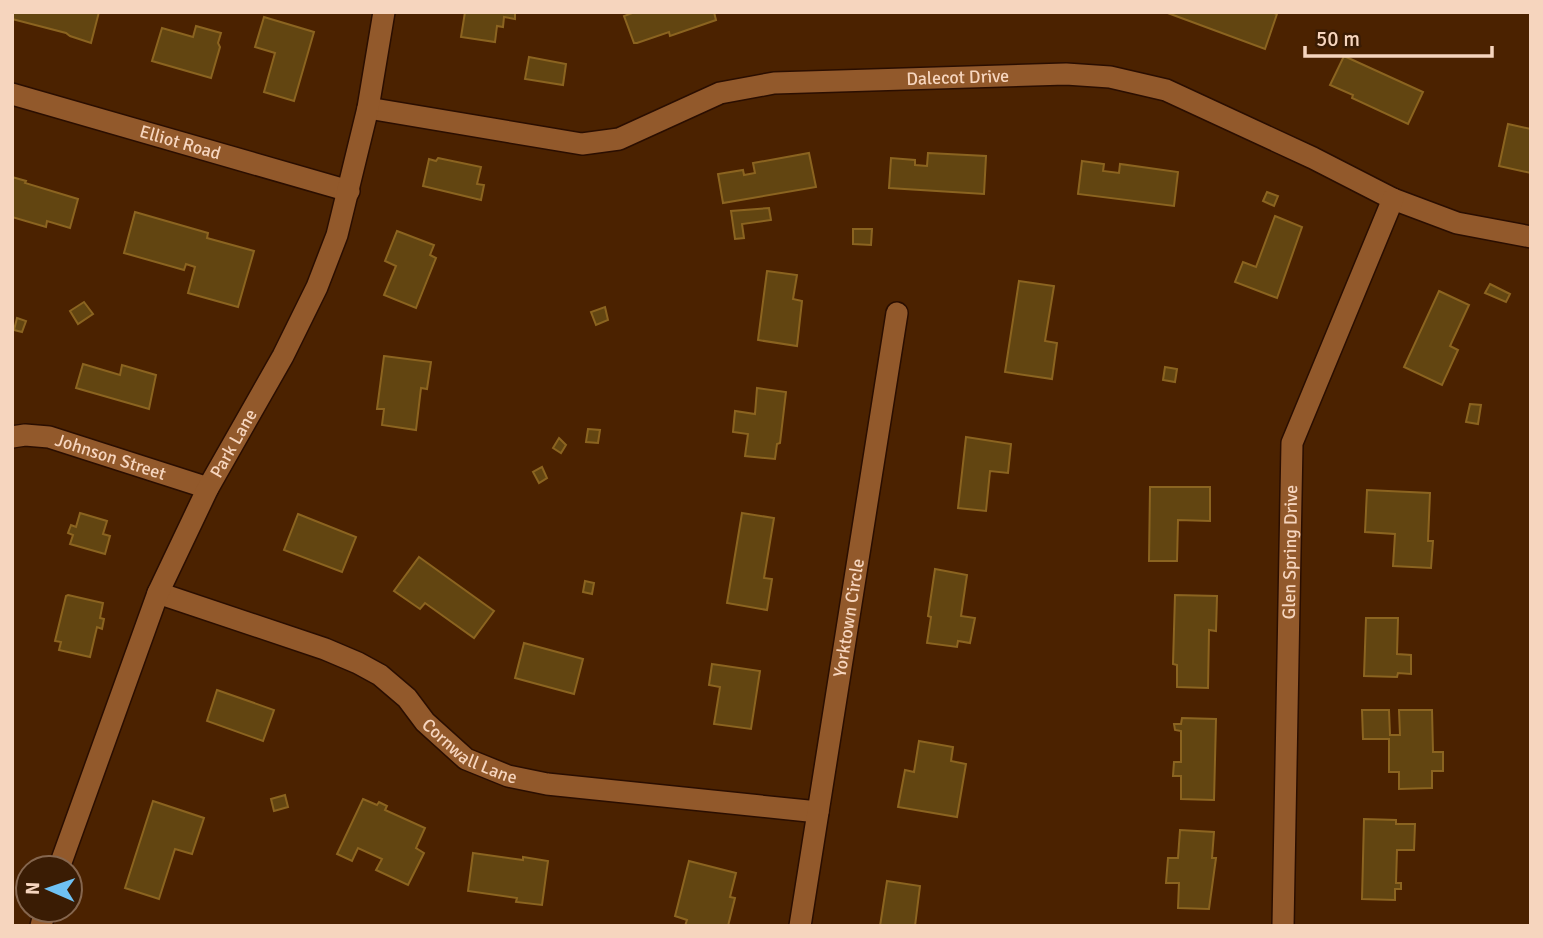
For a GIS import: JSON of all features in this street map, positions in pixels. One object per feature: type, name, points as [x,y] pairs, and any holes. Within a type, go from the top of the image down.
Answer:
[{"type":"street","name":"Park Lane","points":[[64,854],[158,593],[208,488],[283,356],[317,287],[337,235],[368,108],[384,12]]},
{"type":"street","name":"Dalecot Drive","points":[[368,108],[582,144],[620,139],[720,93],[774,83],[1066,74],[1110,77],[1166,90],[1313,158],[1393,199],[1457,223],[1531,237]]},
{"type":"street","name":"Elliot Road","points":[[12,94],[349,191]]},
{"type":"street","name":"Glen Spring Drive","points":[[1283,926],[1292,443],[1393,199]]},
{"type":"street","name":"Yorktown Circle","points":[[800,926],[897,313]]},
{"type":"street","name":"Johnson Street","points":[[12,437],[48,437],[208,488]]},
{"type":"street","name":"Cornwall Lane","points":[[158,593],[325,649],[380,675],[407,698],[425,722],[466,759],[508,776],[547,784],[818,811]]},
{"type":"building","points":[[12,12],[99,12],[91,43],[66,33],[12,19]]},
{"type":"building","points":[[465,12],[515,12],[515,19],[504,17],[503,27],[497,26],[495,42],[461,37]]},
{"type":"building","points":[[635,12],[714,12],[716,20],[670,36],[669,32],[634,43],[624,16]]},
{"type":"building","points":[[1165,12],[1271,12],[1277,14],[1265,49]]},
{"type":"building","points":[[264,17],[314,32],[294,101],[264,92],[275,53],[255,47]]},
{"type":"building","points":[[196,26],[221,33],[211,78],[152,61],[162,28],[193,37]]},
{"type":"building","points":[[1344,56],[1423,92],[1408,124],[1330,85]]},
{"type":"building","points":[[529,57],[566,64],[563,85],[525,79]]},
{"type":"building","points":[[1508,124],[1531,129],[1531,173],[1499,166]]},
{"type":"building","points":[[809,153],[816,187],[723,203],[718,174],[743,170],[744,175],[755,173],[753,163]]},
{"type":"building","points":[[928,153],[986,156],[984,194],[889,188],[891,158],[915,160],[915,165],[927,166]]},
{"type":"building","points":[[438,158],[481,167],[477,184],[484,185],[481,200],[423,186],[429,159],[436,161]]},
{"type":"building","points":[[1082,161],[1104,164],[1103,171],[1119,173],[1120,164],[1178,172],[1174,206],[1078,194]]},
{"type":"building","points":[[12,177],[78,199],[70,228],[47,221],[46,227],[12,217]]},
{"type":"building","points":[[1267,192],[1278,196],[1274,206],[1263,201]]},
{"type":"building","points":[[769,208],[771,220],[742,224],[744,238],[735,239],[731,211]]},
{"type":"building","points":[[135,212],[208,233],[207,238],[254,251],[238,307],[188,293],[195,267],[186,264],[184,270],[124,253]]},
{"type":"building","points":[[1275,216],[1302,227],[1277,298],[1235,282],[1243,262],[1256,267]]},
{"type":"building","points":[[853,229],[872,229],[871,245],[853,244]]},
{"type":"building","points":[[397,231],[434,245],[430,255],[436,258],[416,308],[384,295],[396,266],[385,261]]},
{"type":"building","points":[[767,271],[797,275],[793,299],[802,301],[797,346],[758,340]]},
{"type":"building","points":[[1019,281],[1054,286],[1045,341],[1057,343],[1052,379],[1005,372]]},
{"type":"building","points":[[1490,284],[1510,294],[1506,302],[1485,293]]},
{"type":"building","points":[[1439,291],[1469,305],[1450,346],[1458,350],[1442,385],[1404,367]]},
{"type":"building","points":[[84,302],[93,314],[78,324],[70,311]]},
{"type":"building","points":[[605,307],[608,320],[596,325],[591,312]]},
{"type":"building","points":[[17,318],[26,321],[22,332],[14,330]]},
{"type":"building","points":[[384,356],[431,362],[427,389],[421,388],[416,430],[382,425],[384,409],[377,409]]},
{"type":"building","points":[[83,364],[120,375],[122,365],[156,375],[149,409],[76,388]]},
{"type":"building","points":[[1165,367],[1177,369],[1175,382],[1163,380]]},
{"type":"building","points":[[757,388],[786,392],[780,443],[777,444],[775,459],[745,456],[748,434],[733,432],[735,411],[755,414]]},
{"type":"building","points":[[1470,404],[1481,405],[1478,424],[1466,422]]},
{"type":"building","points":[[588,429],[600,430],[598,443],[586,442]]},
{"type":"building","points":[[966,437],[1011,444],[1008,473],[990,471],[986,511],[958,508]]},
{"type":"building","points":[[559,438],[566,445],[561,453],[553,448]]},
{"type":"building","points":[[542,467],[547,478],[539,483],[533,472]]},
{"type":"building","points":[[1150,487],[1210,487],[1210,521],[1178,520],[1177,561],[1149,561]]},
{"type":"building","points":[[1367,490],[1430,493],[1428,541],[1433,541],[1431,568],[1393,566],[1395,534],[1365,532]]},
{"type":"building","points":[[80,513],[107,521],[103,534],[110,536],[105,554],[70,544],[73,535],[68,533],[71,525],[76,527]]},
{"type":"building","points":[[742,513],[774,518],[764,578],[772,579],[767,610],[727,603]]},
{"type":"building","points":[[298,514],[356,537],[342,572],[284,550]]},
{"type":"building","points":[[419,557],[494,611],[474,638],[425,603],[420,609],[394,591]]},
{"type":"building","points":[[935,569],[967,575],[961,616],[975,618],[970,643],[958,641],[957,647],[927,643]]},
{"type":"building","points":[[585,581],[594,583],[592,594],[583,592]]},
{"type":"building","points":[[68,595],[103,603],[100,618],[104,619],[102,629],[97,627],[90,657],[59,650],[61,642],[55,641]]},
{"type":"building","points":[[1175,595],[1217,596],[1216,631],[1209,630],[1208,688],[1177,687],[1177,665],[1173,664]]},
{"type":"building","points":[[1366,618],[1398,618],[1397,654],[1411,655],[1411,674],[1398,673],[1397,677],[1364,676]]},
{"type":"building","points":[[524,643],[583,659],[574,694],[515,678]]},
{"type":"building","points":[[712,664],[760,671],[751,729],[714,724],[720,687],[709,685]]},
{"type":"building","points":[[217,690],[274,710],[263,741],[207,721]]},
{"type":"building","points":[[1362,710],[1389,710],[1390,735],[1400,735],[1399,710],[1432,710],[1433,752],[1443,752],[1443,771],[1432,771],[1432,788],[1399,789],[1399,772],[1389,772],[1389,739],[1363,739]]},
{"type":"building","points":[[1182,718],[1216,719],[1214,800],[1181,799],[1181,776],[1173,776],[1174,762],[1181,762],[1181,731],[1175,730],[1174,724],[1181,724]]},
{"type":"building","points":[[919,741],[953,747],[951,761],[966,764],[957,817],[898,807],[905,770],[914,772]]},
{"type":"building","points":[[285,795],[288,807],[274,811],[271,799]]},
{"type":"building","points":[[363,799],[377,805],[379,802],[387,806],[385,810],[425,828],[416,848],[424,853],[408,885],[376,870],[382,859],[358,848],[352,861],[337,854]]},
{"type":"building","points":[[153,801],[204,818],[192,854],[175,849],[159,899],[125,888]]},
{"type":"building","points":[[1364,819],[1396,820],[1396,824],[1415,824],[1414,850],[1397,850],[1396,883],[1401,883],[1401,889],[1395,889],[1395,900],[1362,899]]},
{"type":"building","points":[[1180,830],[1214,832],[1212,858],[1216,858],[1209,909],[1178,908],[1179,883],[1166,883],[1168,858],[1178,858]]},
{"type":"building","points":[[473,853],[548,861],[542,905],[516,902],[517,898],[468,891]]},
{"type":"building","points":[[689,861],[736,873],[730,897],[735,898],[728,926],[685,926],[687,920],[675,916]]},
{"type":"building","points":[[887,881],[920,886],[915,926],[880,926]]}]
